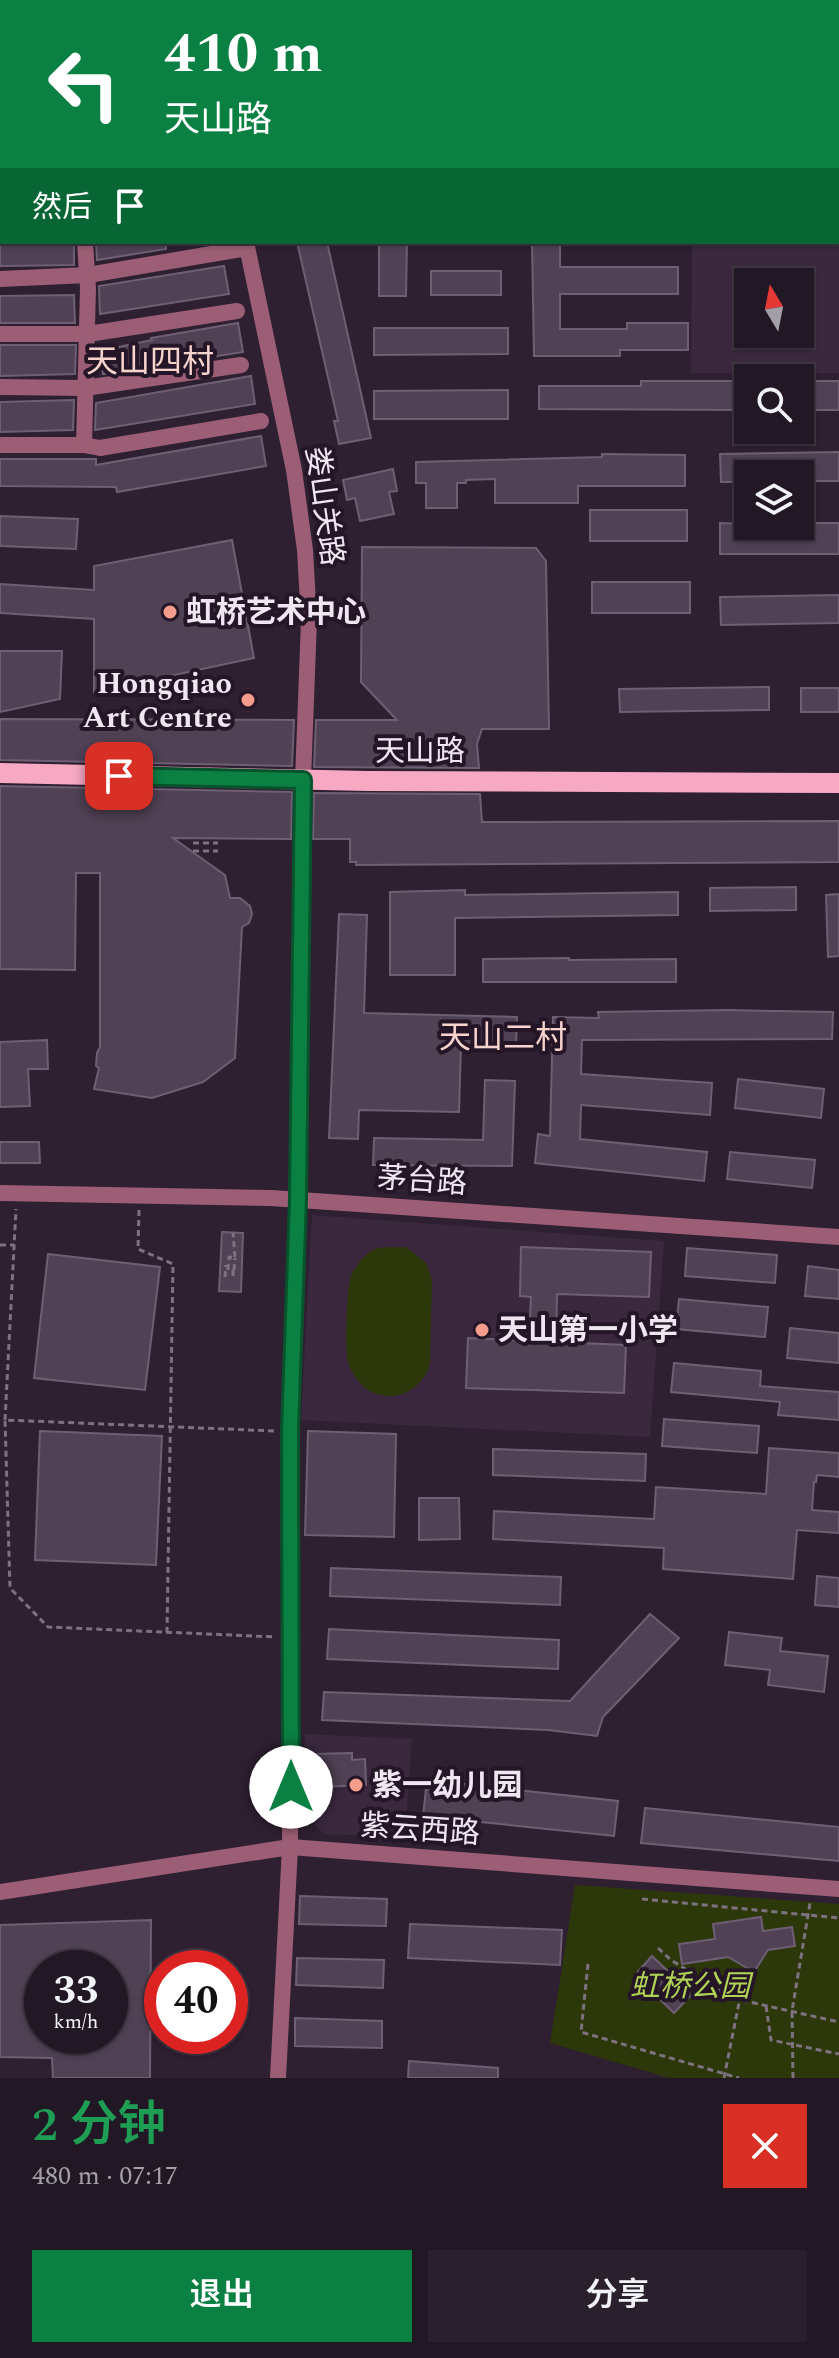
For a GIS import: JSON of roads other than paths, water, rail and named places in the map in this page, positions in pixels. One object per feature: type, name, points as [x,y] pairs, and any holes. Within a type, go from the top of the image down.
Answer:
[{"type":"main road","name":"天山路","points":[[0,773],[303,780],[839,783]]},
{"type":"street","points":[[84,445],[88,334],[85,244]]},
{"type":"street","points":[[0,279],[88,275],[247,245]]},
{"type":"street","name":"娄山关路","points":[[247,245],[294,470],[305,550],[309,620],[303,780],[298,1199],[290,1431],[290,1847],[278,2078]]},
{"type":"street","points":[[0,334],[88,334],[237,311]]},
{"type":"street","points":[[0,387],[85,388],[241,365]]},
{"type":"street","points":[[0,445],[84,445],[100,448],[261,421]]},
{"type":"street","name":"茅台路","points":[[8,1193],[298,1199],[839,1237]]},
{"type":"street","name":"紫云西路","points":[[0,1892],[290,1847],[839,1889]]},
{"type":"place","name":"虹桥艺术中心","points":[[170,612]]},
{"type":"place","name":"Hongqiao Art Centre","points":[[248,700]]},
{"type":"place","name":"天山第一小学","points":[[482,1330]]},
{"type":"place","name":"紫一幼儿园","points":[[356,1785]]},
{"type":"district","name":"天山四村","points":[[150,361]]},
{"type":"district","name":"天山二村","points":[[503,1037]]},
{"type":"park label","name":"虹桥公园","points":[[690,1986]]}]
